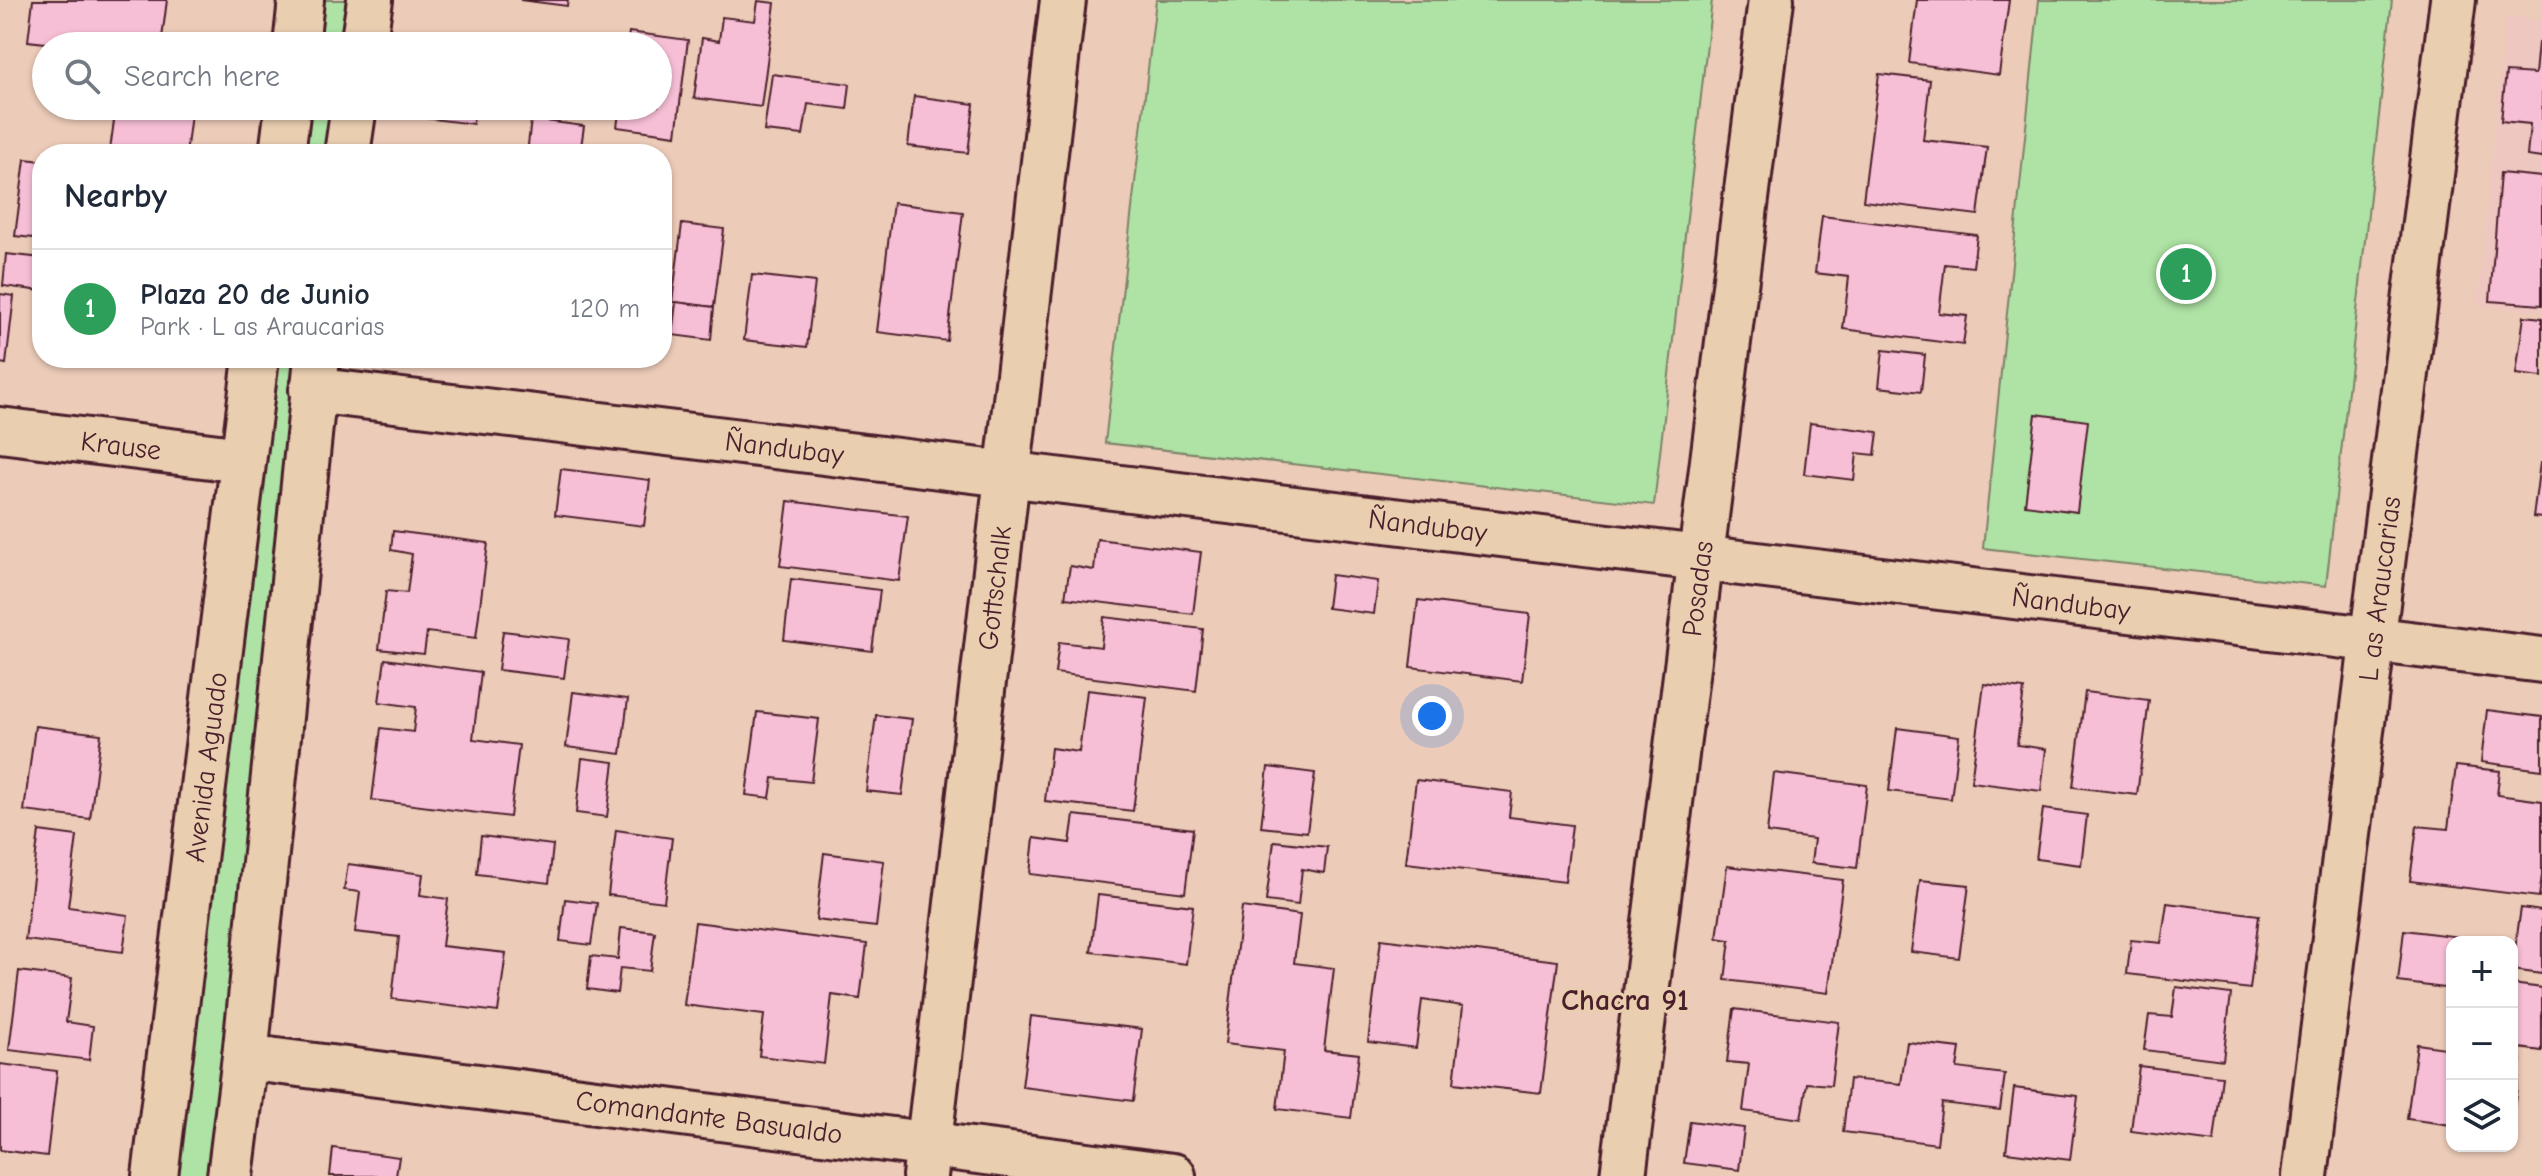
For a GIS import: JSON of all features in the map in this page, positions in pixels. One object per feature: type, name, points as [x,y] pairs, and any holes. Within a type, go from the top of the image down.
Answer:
[{"type":"street","points":[[298,32],[301,0]]},
{"type":"street","points":[[365,32],[370,0]]},
{"type":"street","name":"Gottschalk","points":[[927,1160],[1063,0]]},
{"type":"street","name":"Posadas","points":[[1623,1176],[1771,0]]},
{"type":"street","name":"L as Araucarias","points":[[2305,1176],[2453,0]]},
{"type":"street","points":[[283,144],[286,120]]},
{"type":"street","points":[[348,144],[352,120]]},
{"type":"street","name":"Avenida Aguado","points":[[155,1176],[255,368]]},
{"type":"street","points":[[230,1176],[315,374]]},
{"type":"street","name":"Ñandubay","points":[[315,374],[1007,474],[2542,660]]},
{"type":"street","name":"Krause","points":[[0,430],[243,460]]},
{"type":"street","name":"Comandante Basualdo","points":[[245,1057],[927,1160],[1173,1176]]},
{"type":"shaded area","points":[[2506,16],[2542,20],[2542,312],[2477,306]]},
{"type":"green space","points":[[303,0],[361,0],[357,32],[299,32]]},
{"type":"green space","points":[[1156,0],[1712,0],[1654,505],[1105,443]]},
{"type":"green space","points":[[2039,0],[2392,0],[2326,586],[1983,548]]},
{"type":"green space","points":[[288,120],[346,120],[343,144],[285,144]]},
{"type":"green space","points":[[258,368],[315,368],[215,1176],[158,1176]]},
{"type":"building","points":[[33,0],[167,0],[163,32],[32,32],[32,41],[28,41]]},
{"type":"building","points":[[520,0],[568,0],[567,6]]},
{"type":"building","points":[[1917,0],[2009,0],[1999,75],[1909,63]]},
{"type":"building","points":[[758,1],[775,3],[761,107],[694,98],[702,38],[719,41],[722,17],[755,21]]},
{"type":"building","points":[[672,38],[688,40],[676,135],[617,127],[618,120],[672,120]]},
{"type":"building","points":[[2538,43],[2542,43],[2542,158],[2527,156],[2530,124],[2501,121],[2506,72],[2535,74]]},
{"type":"building","points":[[772,74],[850,84],[847,109],[808,104],[803,135],[764,131]]},
{"type":"building","points":[[1879,74],[1930,80],[1923,140],[1987,147],[1978,215],[1863,201]]},
{"type":"building","points":[[914,96],[974,104],[968,153],[908,146]]},
{"type":"building","points":[[114,120],[190,120],[187,144],[111,144]]},
{"type":"building","points":[[440,120],[473,120],[473,124]]},
{"type":"building","points":[[531,120],[584,126],[581,144],[528,144]]},
{"type":"building","points":[[25,159],[32,160],[32,238],[15,236]]},
{"type":"building","points":[[2500,173],[2542,177],[2542,305],[2490,301]]},
{"type":"building","points":[[893,203],[963,212],[947,341],[877,332]]},
{"type":"building","points":[[1822,216],[1977,235],[1973,267],[1945,264],[1939,313],[1967,316],[1963,345],[1843,329],[1849,277],[1815,273]]},
{"type":"building","points":[[682,224],[724,229],[714,307],[672,302]]},
{"type":"building","points":[[6,254],[32,257],[32,290],[3,286]]},
{"type":"building","points":[[752,275],[815,282],[807,347],[744,340]]},
{"type":"building","points":[[0,294],[14,296],[6,364],[0,363]]},
{"type":"building","points":[[676,302],[714,307],[711,340],[672,335]]},
{"type":"building","points":[[2524,316],[2542,318],[2542,377],[2516,374]]},
{"type":"building","points":[[1883,350],[1925,355],[1921,392],[1879,387]]},
{"type":"building","points":[[2036,414],[2088,421],[2077,512],[2025,505]]},
{"type":"building","points":[[1810,423],[1878,432],[1875,455],[1857,453],[1854,480],[1804,474]]},
{"type":"building","points":[[2542,463],[2542,518],[2533,517]]},
{"type":"building","points":[[561,469],[650,480],[644,526],[555,515]]},
{"type":"building","points":[[788,501],[908,516],[899,581],[780,566]]},
{"type":"building","points":[[393,531],[488,543],[476,638],[427,632],[424,654],[379,649],[386,591],[407,593],[412,554],[391,550]]},
{"type":"building","points":[[1097,539],[1201,552],[1193,614],[1065,598],[1070,566],[1094,570]]},
{"type":"building","points":[[1331,575],[1378,581],[1374,614],[1327,608]]},
{"type":"building","points":[[791,579],[880,590],[872,651],[784,640]]},
{"type":"building","points":[[1418,600],[1530,614],[1522,681],[1410,667]]},
{"type":"building","points":[[1104,617],[1203,629],[1196,691],[1055,673],[1059,642],[1101,647]]},
{"type":"building","points":[[503,631],[569,639],[564,678],[498,670]]},
{"type":"building","points":[[385,659],[481,672],[473,739],[519,745],[510,817],[372,800],[381,728],[413,732],[416,707],[379,702]]},
{"type":"building","points":[[1984,684],[2024,689],[2017,745],[2046,749],[2041,791],[1971,782]]},
{"type":"building","points":[[1087,690],[1147,697],[1133,811],[1045,801],[1051,748],[1079,752]]},
{"type":"building","points":[[573,692],[628,699],[621,754],[566,747]]},
{"type":"building","points":[[2085,692],[2149,700],[2137,795],[2073,787]]},
{"type":"building","points":[[2487,710],[2542,717],[2542,770],[2481,762]]},
{"type":"building","points":[[757,712],[819,719],[811,782],[773,778],[770,798],[746,795]]},
{"type":"building","points":[[876,715],[912,719],[902,795],[866,791]]},
{"type":"building","points":[[35,726],[101,734],[90,819],[24,811]]},
{"type":"building","points":[[1897,728],[1959,736],[1951,799],[1889,791]]},
{"type":"building","points":[[582,758],[614,762],[607,817],[576,813]]},
{"type":"building","points":[[2456,766],[2500,771],[2497,795],[2542,801],[2539,897],[2410,881],[2417,826],[2448,829]]},
{"type":"building","points":[[1268,767],[1315,773],[1307,832],[1261,827]]},
{"type":"building","points":[[1774,773],[1867,785],[1857,868],[1811,863],[1814,839],[1767,833]]},
{"type":"building","points":[[1416,780],[1512,792],[1509,817],[1572,825],[1565,882],[1406,863]]},
{"type":"building","points":[[2043,809],[2087,815],[2081,865],[2036,859]]},
{"type":"building","points":[[1074,815],[1193,829],[1185,893],[1030,874],[1034,838],[1070,843]]},
{"type":"building","points":[[616,830],[672,838],[664,902],[608,895]]},
{"type":"building","points":[[39,831],[77,836],[68,907],[128,915],[123,952],[25,940]]},
{"type":"building","points":[[481,836],[553,845],[549,883],[477,874]]},
{"type":"building","points":[[1274,841],[1327,847],[1324,873],[1302,869],[1298,905],[1266,901]]},
{"type":"building","points":[[824,853],[884,861],[876,927],[816,920]]},
{"type":"building","points":[[348,864],[423,874],[420,895],[448,899],[442,946],[506,953],[498,1012],[392,999],[399,937],[355,932],[360,892],[344,890]]},
{"type":"building","points":[[1727,866],[1843,880],[1828,993],[1725,980],[1730,940],[1717,938]]},
{"type":"building","points":[[1920,880],[1969,885],[1959,958],[1911,952]]},
{"type":"building","points":[[1098,895],[1193,906],[1186,964],[1091,952]]},
{"type":"building","points":[[565,899],[597,903],[591,945],[560,941]]},
{"type":"building","points":[[2167,903],[2259,915],[2250,989],[2127,974],[2131,940],[2161,943]]},
{"type":"building","points":[[1242,907],[1300,915],[1294,963],[1334,968],[1324,1050],[1359,1054],[1351,1118],[1277,1109],[1284,1051],[1225,1044]]},
{"type":"building","points":[[2521,908],[2542,911],[2542,974],[2518,971],[2517,936]]},
{"type":"building","points":[[695,922],[867,944],[860,999],[832,995],[824,1064],[759,1056],[764,1015],[684,1005]]},
{"type":"building","points":[[621,928],[655,932],[650,971],[620,968],[617,993],[587,989],[591,956],[618,959]]},
{"type":"building","points":[[2404,930],[2452,936],[2446,936],[2446,988],[2398,982]]},
{"type":"building","points":[[1381,939],[1558,961],[1541,1093],[1454,1083],[1463,1006],[1422,1000],[1416,1048],[1368,1042]]},
{"type":"building","points":[[19,971],[72,978],[66,1022],[93,1026],[89,1060],[9,1050]]},
{"type":"building","points":[[2518,985],[2542,988],[2542,1051],[2518,1048]]},
{"type":"building","points":[[2176,987],[2231,994],[2223,1060],[2144,1050],[2149,1015],[2172,1017]]},
{"type":"building","points":[[1734,1009],[1839,1022],[1831,1085],[1807,1083],[1801,1119],[1743,1111],[1749,1064],[1727,1062]]},
{"type":"building","points":[[1031,1016],[1142,1029],[1133,1101],[1022,1087]]},
{"type":"building","points":[[1907,1042],[1960,1048],[1957,1068],[2005,1074],[2000,1110],[1942,1103],[1937,1144],[1843,1132],[1849,1079],[1901,1084]]},
{"type":"building","points":[[2417,1044],[2446,1048],[2446,1124],[2407,1119]]},
{"type":"building","points":[[0,1064],[57,1071],[47,1156],[0,1150]]},
{"type":"building","points":[[2139,1066],[2222,1076],[2214,1142],[2131,1131]]},
{"type":"building","points":[[2014,1088],[2078,1096],[2070,1160],[2006,1152]]},
{"type":"building","points":[[1690,1121],[1744,1128],[1739,1170],[1684,1163]]},
{"type":"building","points":[[333,1148],[399,1157],[396,1176],[330,1176]]},
{"type":"place","name":"Plaza 20 de Junio","points":[[2186,274]]},
{"type":"district","name":"Chacra 91","points":[[1625,1000]]}]
